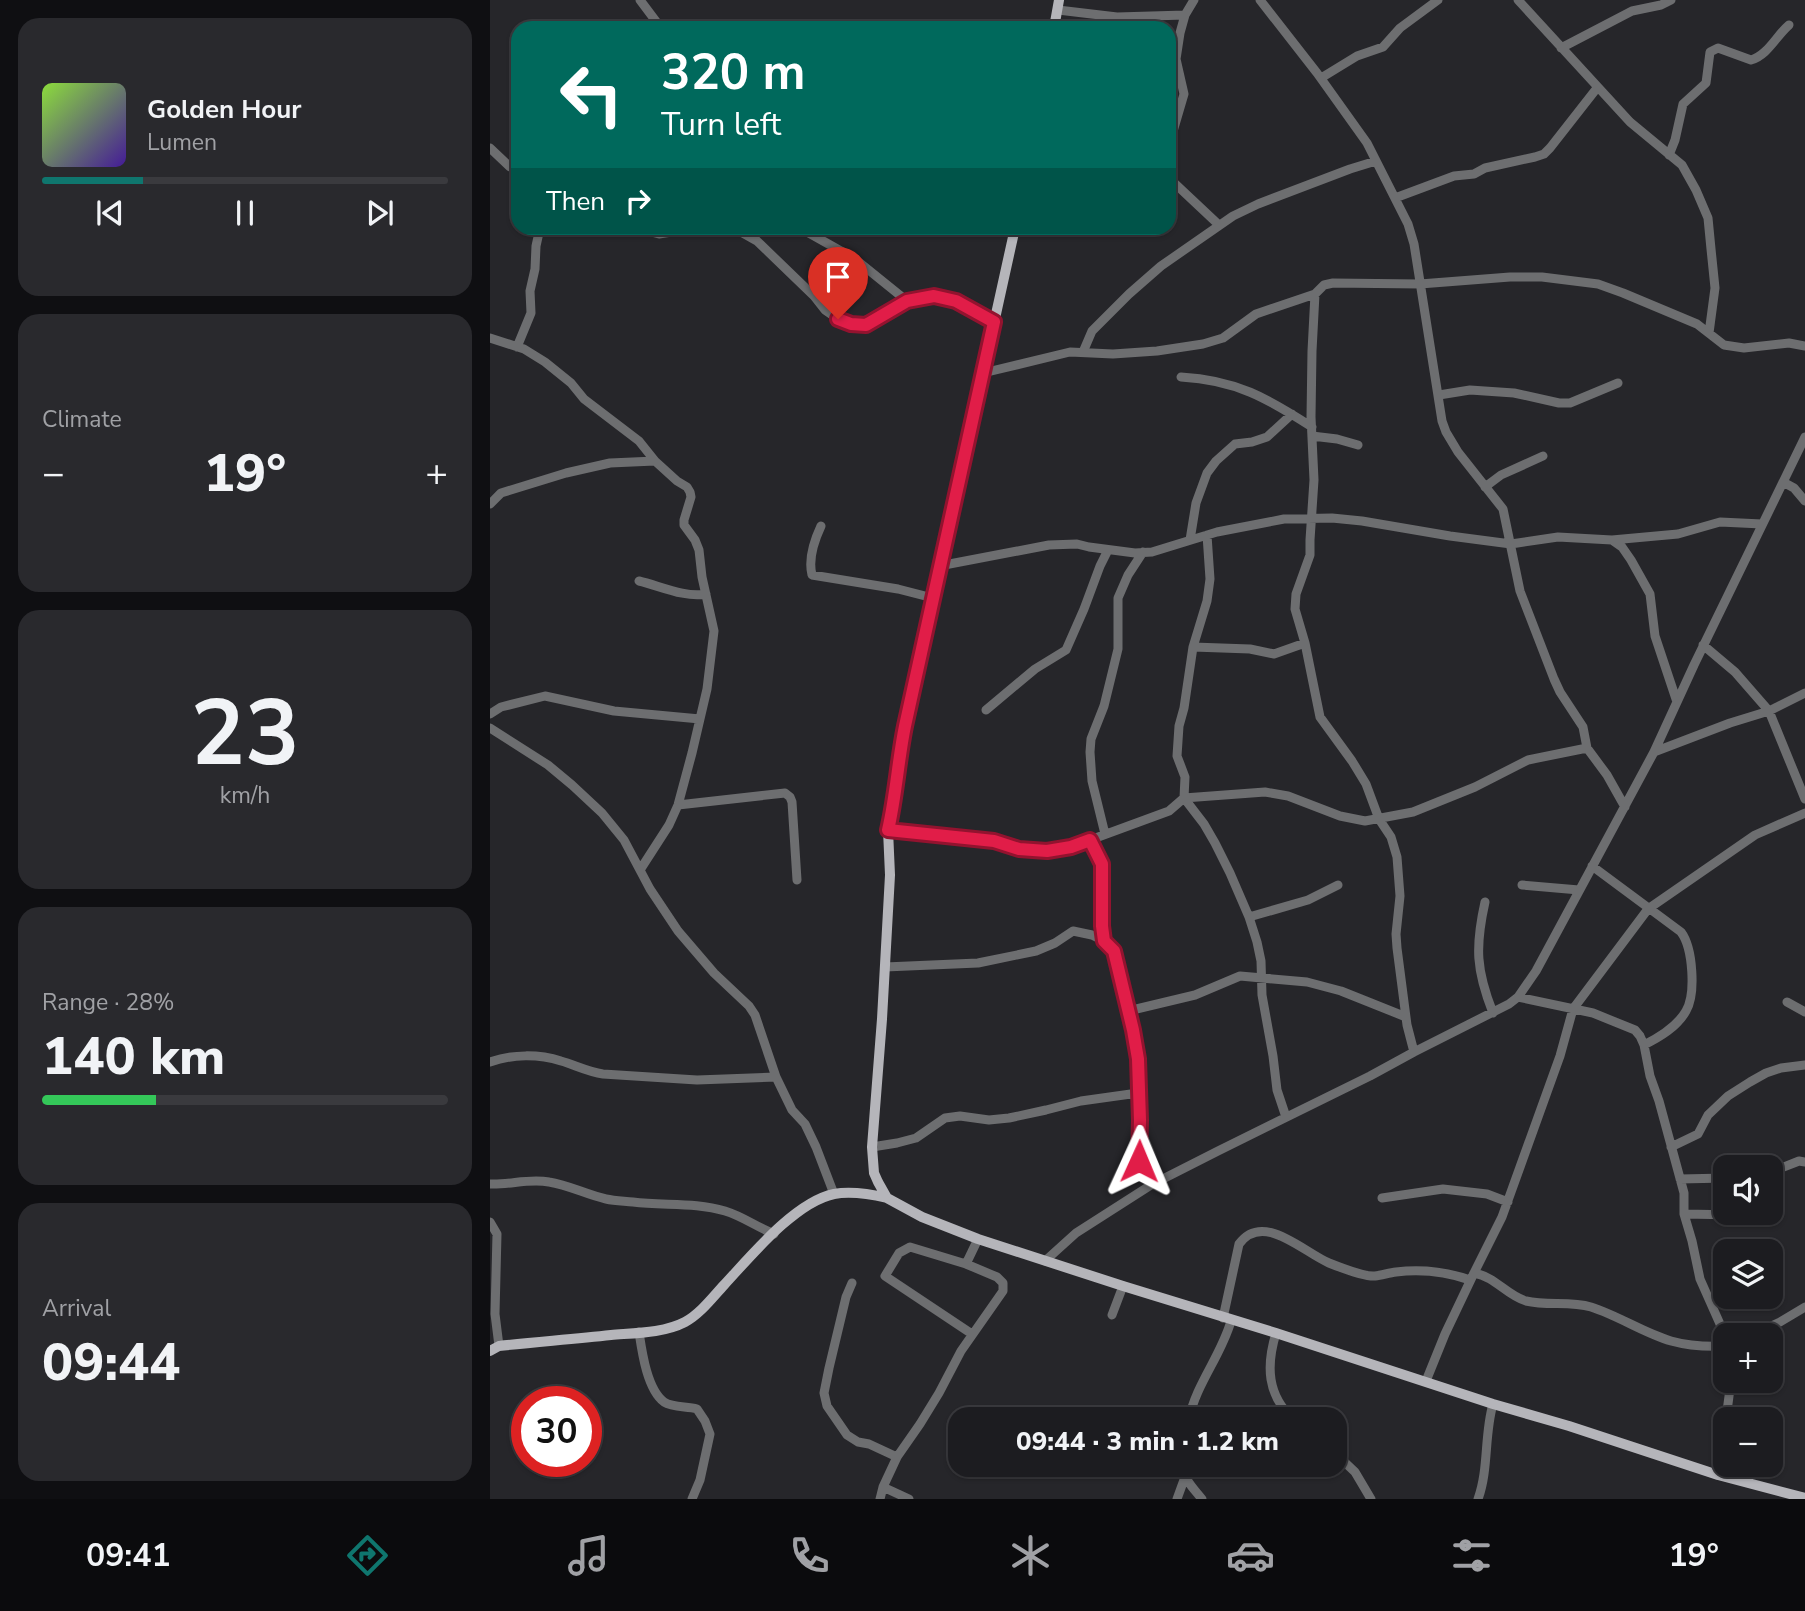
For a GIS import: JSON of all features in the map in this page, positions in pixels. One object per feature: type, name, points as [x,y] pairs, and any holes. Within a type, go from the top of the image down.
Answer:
[{"type":"main road","points":[[887,1198],[874,1172],[872,1147],[890,875],[888,830],[905,726],[1013,235]]},
{"type":"main road","points":[[495,1348],[675,1326],[702,1308],[801,1209],[834,1194],[859,1194],[887,1198],[922,1217],[1045,1261],[1713,1473]]},
{"type":"main road","points":[[1726,1477],[1805,1498]]},
{"type":"street","points":[[640,0],[656,21]]},
{"type":"street","points":[[1176,121],[1184,94],[1176,59],[1185,15],[1194,0]]},
{"type":"street","points":[[1260,0],[1321,78],[1367,143],[1408,224],[1414,244],[1439,406],[1446,432],[1458,452],[1503,509],[1520,591],[1554,680],[1583,727],[1587,748],[1607,775],[1625,807]]},
{"type":"street","points":[[1321,78],[1357,56],[1383,47],[1400,29],[1438,0]]},
{"type":"street","points":[[1518,0],[1629,122],[1682,165],[1708,218],[1715,288],[1709,333]]},
{"type":"street","points":[[1561,48],[1632,11],[1671,0]]},
{"type":"street","points":[[1059,5],[1117,17],[1185,15]]},
{"type":"street","points":[[1669,155],[1683,104],[1706,83],[1710,52],[1718,48],[1751,60],[1756,59],[1764,54],[1779,33],[1789,25]]},
{"type":"street","points":[[1395,198],[1454,176],[1474,174],[1485,168],[1544,154],[1597,89]]},
{"type":"street","points":[[490,148],[511,167]]},
{"type":"street","points":[[1083,352],[1092,331],[1129,294],[1161,266],[1219,225],[1258,204],[1376,161]]},
{"type":"street","points":[[1176,185],[1219,225]]},
{"type":"street","points":[[517,346],[531,313],[530,291],[538,235]]},
{"type":"street","points":[[746,235],[757,242],[814,296],[825,310],[851,324],[866,325],[907,301],[927,297],[956,301],[994,322]]},
{"type":"street","points":[[812,235],[855,259],[907,301]]},
{"type":"street","points":[[983,373],[1070,352],[1113,354],[1203,344],[1223,338],[1256,314],[1315,294],[1324,285],[1333,283],[1420,284],[1510,277],[1542,277],[1598,284],[1697,324],[1724,345],[1736,348],[1789,344],[1805,346]]},
{"type":"street","points":[[1315,294],[1312,351],[1314,480],[1310,555],[1296,594],[1295,608],[1306,643],[1320,717],[1366,784],[1379,819],[1391,837],[1397,858],[1400,895],[1396,934],[1406,1017],[1414,1052]]},
{"type":"street","points":[[490,338],[517,346],[545,362],[571,383],[584,399],[639,441],[655,461],[690,492],[684,525],[699,550],[713,631],[707,689],[678,804],[669,825],[640,870]]},
{"type":"street","points":[[1181,377],[1215,380],[1235,386],[1292,414],[1312,431],[1358,445]]},
{"type":"street","points":[[1439,395],[1469,390],[1514,393],[1570,403],[1618,383]]},
{"type":"street","points":[[1190,540],[1196,503],[1207,473],[1216,461],[1236,444],[1267,437],[1292,414]]},
{"type":"street","points":[[1045,1261],[1076,1233],[1151,1185],[1493,1013],[1518,997],[1536,971],[1654,752],[1805,437]]},
{"type":"street","points":[[1485,487],[1501,475],[1543,456]]},
{"type":"street","points":[[490,504],[501,493],[566,473],[610,463],[655,461]]},
{"type":"street","points":[[1783,482],[1794,488],[1805,501]]},
{"type":"street","points":[[939,566],[1049,545],[1077,544],[1108,550],[1152,552],[1207,535],[1284,519],[1362,520],[1511,544],[1558,537],[1612,540],[1678,534],[1720,522],[1762,524]]},
{"type":"street","points":[[821,526],[810,566],[812,575],[933,597]]},
{"type":"street","points":[[1207,535],[1210,579],[1207,601],[1193,647],[1179,726],[1177,756],[1185,777],[1184,799],[1215,843],[1249,917],[1257,942],[1261,961],[1262,995],[1277,1090],[1286,1117]]},
{"type":"street","points":[[1612,540],[1622,547],[1650,594],[1655,636],[1677,702]]},
{"type":"street","points":[[986,709],[1035,668],[1066,650],[1108,550]]},
{"type":"street","points":[[1105,834],[1092,781],[1091,739],[1104,706],[1118,649],[1118,598],[1128,575],[1143,552]]},
{"type":"street","points":[[639,581],[698,596],[706,594]]},
{"type":"street","points":[[1193,647],[1250,649],[1274,654],[1306,643]]},
{"type":"street","points":[[1703,645],[1735,672],[1769,711],[1805,799]]},
{"type":"street","points":[[1654,752],[1769,711],[1805,693]]},
{"type":"street","points":[[490,714],[501,707],[545,696],[614,711],[700,719]]},
{"type":"street","points":[[490,728],[548,765],[590,801],[624,840],[655,898],[678,931],[714,974],[755,1015],[776,1077],[792,1110],[805,1124],[834,1194]]},
{"type":"street","points":[[888,830],[994,841],[1019,849],[1047,851],[1071,847],[1168,811],[1184,799],[1265,792],[1302,800],[1340,816],[1365,821],[1413,812],[1475,787],[1528,760],[1587,748]]},
{"type":"street","points":[[678,804],[785,793],[792,802],[797,880]]},
{"type":"street","points":[[1426,1381],[1444,1334],[1508,1202],[1560,1056],[1573,1009],[1648,909],[1755,835],[1805,814]]},
{"type":"street","points":[[1090,840],[1102,864],[1104,941]]},
{"type":"street","points":[[1592,866],[1685,937],[1691,961],[1691,992],[1687,1010],[1663,1035],[1644,1045]]},
{"type":"street","points":[[1249,917],[1308,900],[1338,885]]},
{"type":"street","points":[[1522,885],[1580,890]]},
{"type":"street","points":[[1485,902],[1478,951],[1482,985],[1493,1013]]},
{"type":"street","points":[[885,967],[978,963],[1036,951],[1073,931],[1104,941],[1114,951],[1133,1030],[1138,1059],[1139,1161],[1151,1185]]},
{"type":"street","points":[[1128,1011],[1195,995],[1240,976],[1307,982],[1341,991],[1406,1017]]},
{"type":"street","points":[[1518,997],[1593,1013],[1634,1030],[1640,1036],[1684,1193],[1684,1214],[1700,1279],[1720,1323]]},
{"type":"street","points":[[1787,1002],[1805,1012]]},
{"type":"street","points":[[490,1062],[501,1058],[547,1057],[603,1074],[697,1080],[776,1077]]},
{"type":"street","points":[[1671,1147],[1698,1134],[1708,1115],[1728,1096],[1750,1082],[1781,1068],[1805,1065]]},
{"type":"street","points":[[872,1147],[916,1138],[945,1118],[1009,1118],[1081,1101],[1138,1093]]},
{"type":"street","points":[[1783,1167],[1799,1161],[1805,1162]]},
{"type":"street","points":[[1680,1179],[1713,1178]]},
{"type":"street","points":[[490,1184],[541,1181],[606,1199],[722,1210],[774,1234]]},
{"type":"street","points":[[1382,1198],[1443,1189],[1487,1194],[1508,1202]]},
{"type":"street","points":[[1684,1214],[1713,1215]]},
{"type":"street","points":[[491,1225],[497,1234],[498,1245],[495,1348]]},
{"type":"street","points":[[1193,1407],[1197,1392],[1222,1346],[1239,1244],[1244,1237],[1256,1231],[1268,1231],[1328,1263],[1373,1276],[1414,1270],[1472,1277],[1486,1275],[1526,1301],[1577,1304],[1593,1308],[1670,1341],[1691,1346],[1713,1347]]},
{"type":"street","points":[[966,1264],[978,1239]]},
{"type":"street","points":[[880,1499],[897,1457],[933,1403],[961,1351],[1003,1291],[1003,1283],[997,1277],[966,1264],[910,1247],[899,1253],[885,1276],[972,1334]]},
{"type":"street","points":[[852,1283],[846,1297],[829,1368],[824,1393],[827,1406],[847,1435],[897,1457]]},
{"type":"street","points":[[1112,1315],[1123,1286]]},
{"type":"street","points":[[1778,1323],[1805,1307]]},
{"type":"street","points":[[639,1332],[648,1376],[656,1391],[663,1401],[675,1406],[697,1409],[710,1434],[700,1480],[692,1499]]},
{"type":"street","points":[[1276,1334],[1271,1350],[1272,1384],[1280,1407]]},
{"type":"street","points":[[1478,1499],[1493,1404]]},
{"type":"street","points":[[1347,1465],[1371,1499]]},
{"type":"street","points":[[1177,1499],[1185,1477]]},
{"type":"street","points":[[1185,1477],[1202,1499]]},
{"type":"street","points":[[883,1487],[909,1499]]},
{"type":"route","points":[[838,319],[862,326],[907,301],[934,296],[956,301],[994,322],[905,726],[888,830],[994,841],[1019,849],[1047,851],[1090,840],[1102,864],[1104,941],[1114,951],[1119,968],[1138,1059],[1139,1161]]}]
